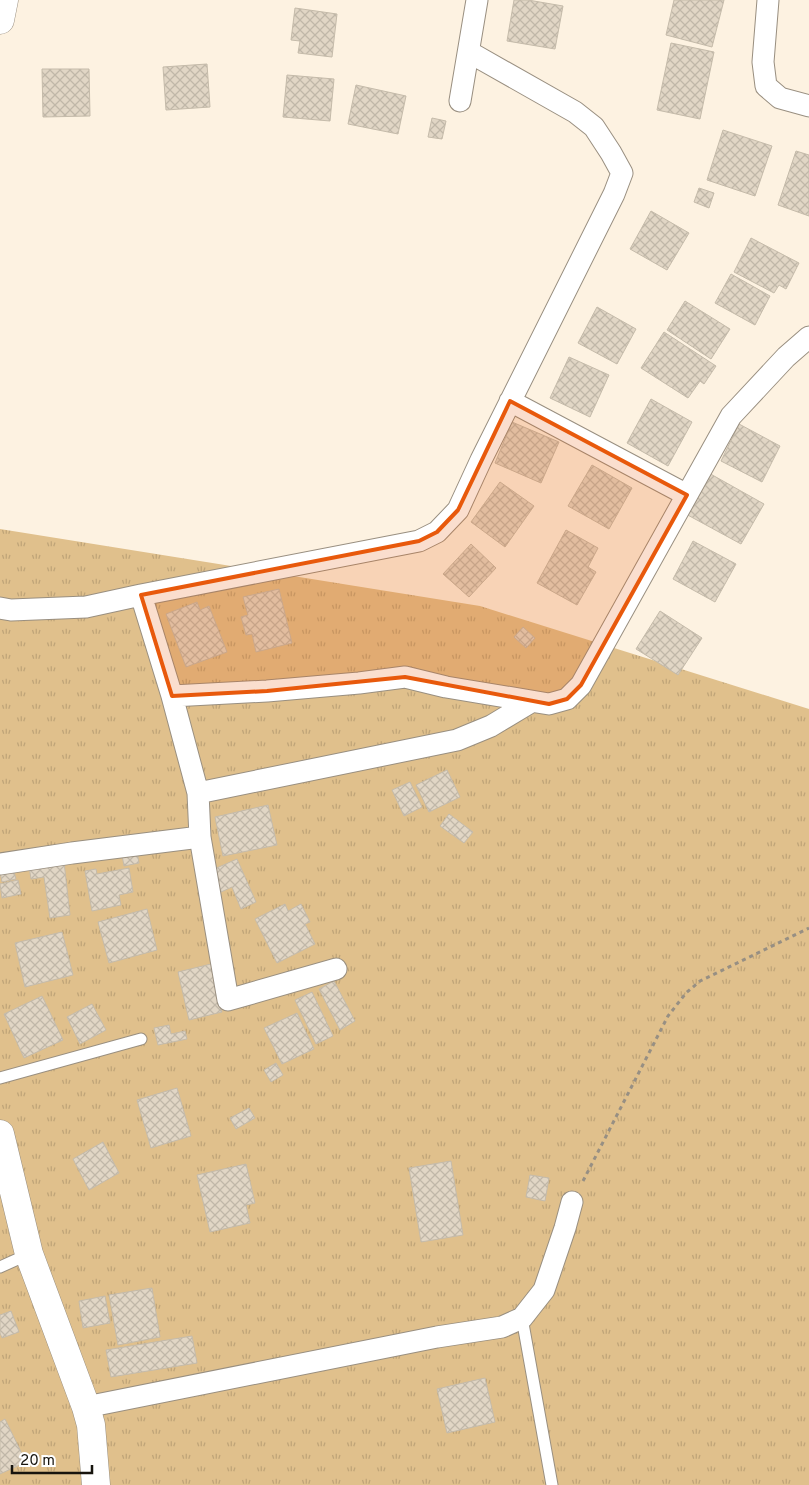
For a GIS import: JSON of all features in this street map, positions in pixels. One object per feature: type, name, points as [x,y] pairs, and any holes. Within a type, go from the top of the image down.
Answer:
[{"type":"street","points":[[0,20],[4,0]]},
{"type":"street","points":[[460,101],[477,0]]},
{"type":"street","points":[[768,0],[763,62],[766,86],[780,98],[809,106]]},
{"type":"street","points":[[0,608],[11,610],[86,607],[419,541],[437,532],[458,510],[510,401],[614,194],[622,173],[594,127],[575,112],[469,52]]},
{"type":"street","points":[[172,696],[267,691],[405,677],[446,687],[531,702],[549,704],[567,699],[581,685],[731,416],[786,357],[809,337]]},
{"type":"street","points":[[510,401],[687,495]]},
{"type":"street","points":[[141,595],[172,696],[198,793],[200,837],[228,1000],[336,969]]},
{"type":"street","points":[[198,793],[458,740],[491,726],[531,702]]},
{"type":"street","points":[[0,864],[200,837]]},
{"type":"street","points":[[0,1134],[29,1254],[91,1425],[96,1485]]},
{"type":"street","points":[[86,1407],[259,1371],[437,1337],[502,1327],[522,1318],[544,1290],[572,1202]]},
{"type":"lane","points":[[0,1078],[141,1039]]},
{"type":"lane","points":[[0,1267],[29,1254]]},
{"type":"lane","points":[[522,1318],[552,1485]]},
{"type":"path","points":[[572,1202],[668,1016],[686,993],[700,981],[809,928]]},
{"type":"highlighted area","points":[[510,401],[687,495],[581,685],[567,699],[549,704],[405,677],[267,691],[172,696],[141,595],[419,541],[437,532],[458,510]]},
{"type":"green space","points":[[0,529],[480,606],[809,709],[809,1485],[0,1485]]},
{"type":"building","points":[[514,0],[528,0],[563,6],[555,49],[507,41]]},
{"type":"building","points":[[674,0],[724,0],[712,47],[666,35]]},
{"type":"building","points":[[295,8],[337,14],[332,57],[298,53],[300,41],[291,40]]},
{"type":"building","points":[[671,43],[714,52],[700,119],[657,110]]},
{"type":"building","points":[[207,64],[210,107],[166,110],[163,67]]},
{"type":"building","points":[[42,69],[89,69],[90,116],[43,117]]},
{"type":"building","points":[[287,75],[334,79],[330,121],[283,117]]},
{"type":"building","points":[[356,85],[406,96],[398,134],[348,124]]},
{"type":"building","points":[[432,118],[446,121],[442,139],[428,137]]},
{"type":"building","points":[[723,130],[772,146],[755,196],[707,180]]},
{"type":"building","points":[[796,151],[809,155],[809,216],[778,205]]},
{"type":"building","points":[[699,188],[714,193],[709,208],[694,202]]},
{"type":"building","points":[[651,211],[689,233],[667,270],[630,249]]},
{"type":"building","points":[[751,238],[799,263],[786,289],[779,285],[774,293],[734,272]]},
{"type":"building","points":[[731,274],[770,296],[755,325],[715,303]]},
{"type":"building","points":[[685,301],[730,329],[711,359],[667,330]]},
{"type":"building","points":[[597,307],[636,329],[617,364],[578,343]]},
{"type":"building","points":[[664,332],[716,366],[704,384],[700,381],[688,398],[641,368]]},
{"type":"building","points":[[569,357],[609,375],[590,417],[550,398]]},
{"type":"building","points":[[651,399],[692,422],[668,466],[627,443]]},
{"type":"building","points":[[512,422],[559,442],[541,483],[495,463]]},
{"type":"building","points":[[739,424],[780,446],[762,482],[721,461]]},
{"type":"building","points":[[592,465],[632,488],[609,529],[568,506]]},
{"type":"building","points":[[707,472],[764,504],[741,544],[684,513]]},
{"type":"building","points":[[500,482],[534,506],[505,547],[471,522]]},
{"type":"building","points":[[566,530],[598,548],[588,567],[596,572],[577,605],[537,583]]},
{"type":"building","points":[[693,541],[736,564],[715,602],[673,579]]},
{"type":"building","points":[[471,544],[496,568],[469,597],[443,574]]},
{"type":"building","points":[[279,589],[292,643],[256,652],[252,634],[246,635],[241,617],[248,615],[243,597]]},
{"type":"building","points":[[197,602],[200,610],[209,606],[227,652],[186,667],[166,614]]},
{"type":"building","points":[[660,611],[702,638],[678,675],[636,649]]},
{"type":"building","points":[[523,627],[535,638],[526,648],[514,637]]},
{"type":"building","points":[[447,770],[460,797],[429,812],[416,785]]},
{"type":"building","points":[[410,782],[422,807],[404,816],[392,790]]},
{"type":"building","points":[[268,805],[277,845],[223,856],[215,817]]},
{"type":"building","points":[[449,814],[473,832],[464,843],[440,826]]},
{"type":"building","points":[[137,852],[139,863],[124,866],[122,855]]},
{"type":"building","points":[[237,859],[256,902],[241,909],[232,887],[221,892],[212,870]]},
{"type":"building","points":[[64,862],[70,915],[50,918],[44,877],[31,879],[29,866]]},
{"type":"building","points":[[13,868],[16,879],[2,882],[0,872]]},
{"type":"building","points":[[129,868],[133,892],[119,895],[121,905],[92,911],[85,871],[96,869],[97,874]]},
{"type":"building","points":[[18,880],[21,894],[2,898],[0,884]]},
{"type":"building","points":[[285,904],[288,911],[301,904],[310,922],[305,924],[315,944],[277,963],[255,919]]},
{"type":"building","points":[[147,909],[157,950],[109,963],[98,922]]},
{"type":"building","points":[[62,932],[73,975],[25,987],[15,943]]},
{"type":"building","points":[[211,964],[222,1012],[189,1020],[178,972]]},
{"type":"building","points":[[334,981],[355,1021],[340,1030],[319,989]]},
{"type":"building","points":[[312,992],[333,1036],[316,1044],[295,1000]]},
{"type":"building","points":[[42,996],[63,1040],[24,1058],[4,1014]]},
{"type":"building","points":[[92,1004],[106,1030],[80,1044],[67,1017]]},
{"type":"building","points":[[297,1013],[314,1049],[282,1064],[264,1028]]},
{"type":"building","points":[[169,1025],[171,1034],[185,1031],[187,1039],[158,1045],[154,1028]]},
{"type":"building","points":[[276,1063],[283,1075],[271,1082],[264,1070]]},
{"type":"building","points":[[177,1088],[191,1136],[151,1148],[137,1100]]},
{"type":"building","points":[[249,1108],[255,1118],[236,1129],[230,1118]]},
{"type":"building","points":[[103,1142],[119,1173],[89,1190],[73,1159]]},
{"type":"building","points":[[451,1161],[463,1235],[421,1242],[409,1168]]},
{"type":"building","points":[[246,1164],[255,1203],[246,1205],[250,1223],[210,1232],[197,1175]]},
{"type":"building","points":[[530,1175],[549,1178],[545,1201],[526,1197]]},
{"type":"building","points":[[152,1288],[160,1337],[118,1345],[109,1295]]},
{"type":"building","points":[[105,1296],[110,1323],[83,1328],[79,1301]]},
{"type":"building","points":[[11,1311],[19,1332],[2,1338],[0,1333],[0,1315]]},
{"type":"building","points":[[192,1336],[197,1363],[111,1377],[106,1350]]},
{"type":"building","points":[[485,1378],[495,1422],[447,1433],[437,1389]]},
{"type":"building","points":[[5,1419],[26,1462],[0,1474],[0,1422]]}]
